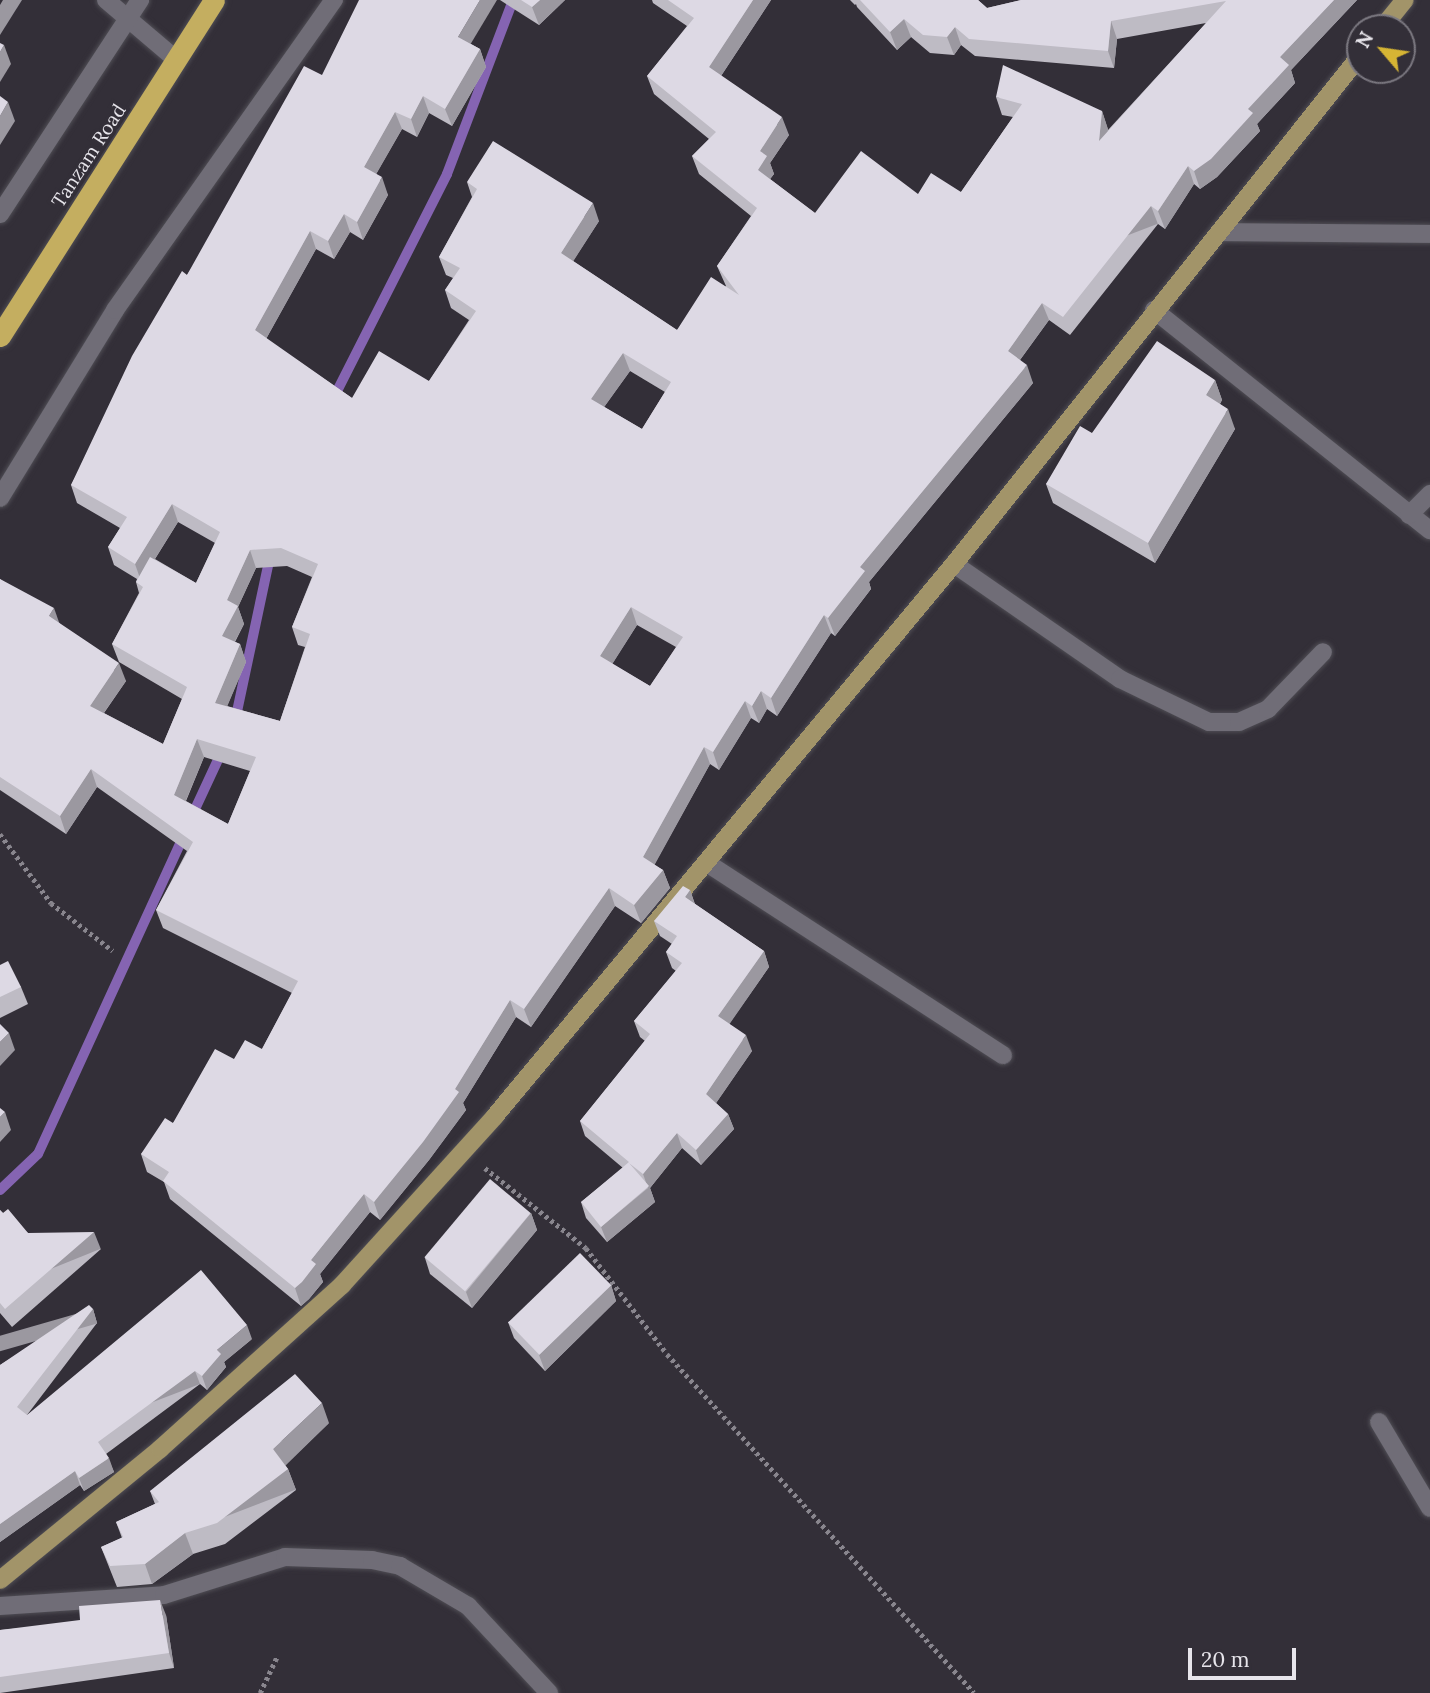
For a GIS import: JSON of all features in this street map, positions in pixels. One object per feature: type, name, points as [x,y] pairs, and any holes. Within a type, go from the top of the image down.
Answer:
[{"type":"highway","name":"Tanzam Road","points":[[0,336],[178,61],[214,0]]},
{"type":"main road","points":[[1394,14],[1405,0]]},
{"type":"main road","points":[[0,1580],[160,1449],[342,1285],[463,1153],[708,863],[954,564],[1154,310],[1346,73]]},
{"type":"street","points":[[106,0],[178,61]]},
{"type":"street","points":[[0,214],[140,0]]},
{"type":"street","points":[[0,498],[115,310],[334,0]]},
{"type":"street","points":[[1219,232],[1430,234]]},
{"type":"street","points":[[1154,310],[1430,530]]},
{"type":"street","points":[[1409,515],[1430,494]]},
{"type":"street","points":[[954,564],[1120,679],[1209,722],[1239,722],[1268,709],[1324,652]]},
{"type":"street","points":[[708,863],[1003,1055]]},
{"type":"street","points":[[1380,1422],[1430,1508]]},
{"type":"street","points":[[0,1606],[164,1595],[285,1557],[372,1560],[410,1571],[468,1606],[549,1693]]},
{"type":"path","points":[[0,834],[51,903],[113,951]]},
{"type":"path","points":[[463,1153],[586,1248],[667,1354],[974,1693]]},
{"type":"path","points":[[260,1693],[277,1657]]},
{"type":"building","points":[[359,0],[480,0],[458,37],[480,49],[445,109],[423,96],[411,119],[395,112],[364,167],[382,177],[357,222],[344,214],[328,241],[310,231],[255,330],[352,398],[379,351],[429,381],[476,311],[445,290],[460,268],[439,257],[477,189],[467,182],[493,141],[593,203],[561,253],[677,330],[711,277],[739,295],[717,266],[757,208],[692,156],[716,132],[647,76],[694,18],[668,0],[753,0],[709,67],[782,117],[760,151],[767,156],[758,170],[815,213],[861,151],[918,194],[931,173],[961,192],[1022,104],[996,97],[1003,65],[1102,111],[1099,141],[1226,1],[1111,21],[1108,51],[969,39],[955,27],[947,37],[923,35],[904,19],[890,32],[860,0],[978,0],[987,8],[1021,0],[1334,0],[1280,57],[1289,65],[1248,109],[1253,113],[1211,159],[1194,171],[1188,166],[1158,211],[1151,206],[1063,317],[1042,303],[1008,351],[1027,365],[860,567],[865,571],[828,618],[824,615],[771,698],[761,691],[752,706],[745,701],[713,752],[704,747],[643,857],[663,870],[634,905],[609,888],[524,1009],[510,1000],[455,1089],[459,1092],[423,1142],[374,1202],[364,1194],[311,1260],[316,1264],[295,1288],[163,1181],[169,1172],[141,1154],[165,1118],[173,1123],[215,1049],[234,1059],[245,1040],[262,1049],[298,981],[156,910],[193,842],[91,769],[60,816],[0,777],[0,579],[54,608],[49,616],[119,663],[90,706],[163,744],[187,687],[112,644],[143,587],[136,582],[150,557],[196,583],[220,532],[172,504],[135,564],[108,547],[127,517],[71,485],[132,356],[182,271],[187,275],[304,66],[322,75]],"holes":[[[623,353],[671,382],[642,429],[591,399]],[[281,548],[318,564],[292,627],[310,634],[280,721],[215,703],[240,644],[222,636],[238,606],[227,600],[250,550]],[[631,607],[683,637],[650,686],[600,656]],[[197,739],[256,757],[228,824],[174,795]]]},
{"type":"building","points":[[521,0],[540,0],[532,7]]},
{"type":"building","points":[[0,96],[8,102],[0,116]]},
{"type":"building","points":[[1157,341],[1215,380],[1206,395],[1228,409],[1148,543],[1046,484],[1080,426],[1092,433]]},
{"type":"building","points":[[683,886],[690,890],[685,897],[764,951],[718,1016],[746,1035],[706,1094],[728,1114],[696,1150],[677,1133],[643,1174],[629,1163],[649,1186],[601,1227],[581,1202],[629,1162],[580,1121],[650,1034],[634,1021],[682,963],[666,952],[677,936],[654,921]]},
{"type":"building","points":[[8,961],[21,987],[0,997],[0,965]]},
{"type":"building","points":[[0,1024],[9,1033],[0,1042]]},
{"type":"building","points":[[490,1179],[531,1213],[465,1291],[424,1257]]},
{"type":"building","points":[[8,1209],[28,1233],[94,1232],[5,1309],[0,1303],[0,1210],[3,1213]]},
{"type":"building","points":[[580,1253],[611,1285],[539,1355],[508,1322]]},
{"type":"building","points":[[201,1270],[247,1325],[217,1350],[221,1354],[202,1376],[195,1371],[98,1442],[109,1458],[79,1478],[75,1471],[0,1524],[0,1365],[89,1305],[93,1309],[17,1407],[27,1415]]},
{"type":"building","points":[[295,1374],[322,1403],[273,1449],[288,1469],[217,1523],[185,1533],[145,1564],[110,1566],[101,1547],[123,1537],[116,1522],[159,1502],[150,1491]]},
{"type":"building","points":[[160,1600],[169,1653],[0,1677],[0,1630],[80,1620],[79,1606]]},
{"type":"waterway","points":[[333,399],[447,174],[513,0]]},
{"type":"waterway","points":[[235,721],[270,556]]},
{"type":"waterway","points":[[190,820],[223,749]]},
{"type":"waterway","points":[[0,1190],[38,1154],[184,835]]}]
